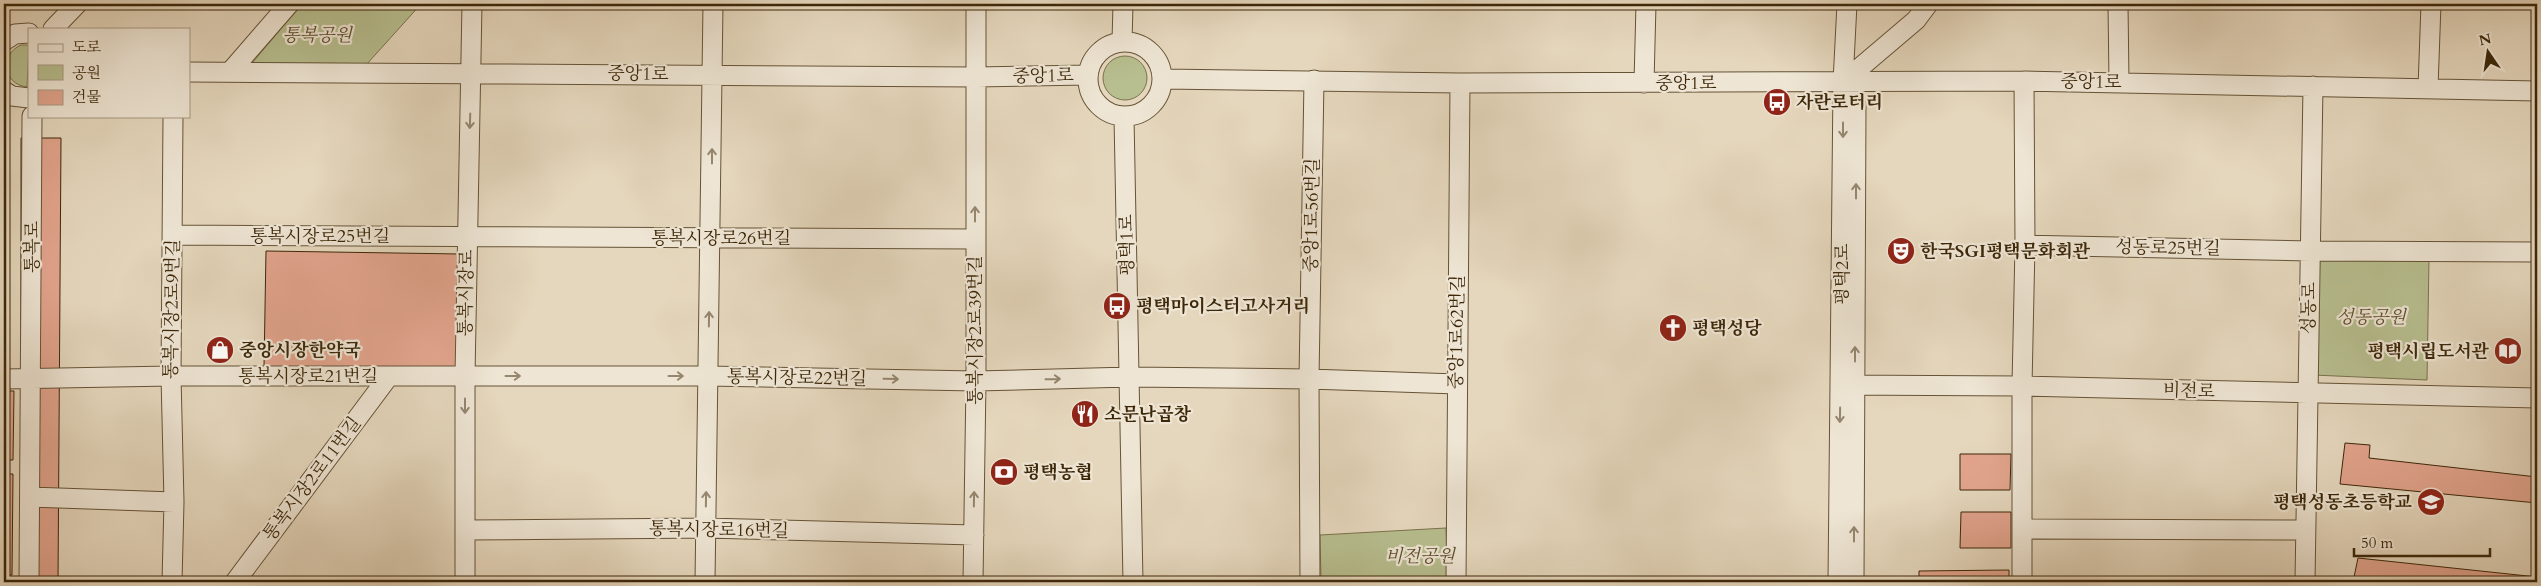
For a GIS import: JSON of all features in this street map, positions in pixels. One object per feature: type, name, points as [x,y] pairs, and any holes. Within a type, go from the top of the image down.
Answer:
[{"type":"street","points":[[54,28],[77,4]]},
{"type":"street","points":[[230,72],[288,4]]},
{"type":"street","name":"통복시장로","points":[[465,582],[464,376],[472,4]]},
{"type":"street","points":[[705,582],[713,4]]},
{"type":"street","name":"통복시장2로39번길","points":[[973,582],[976,381],[976,4]]},
{"type":"street","points":[[1122,4],[1122,42]]},
{"type":"street","name":"중앙1로","points":[[1644,83],[1646,4]]},
{"type":"street","name":"평택2로","points":[[1838,582],[1848,384],[1843,82],[1847,4]]},
{"type":"street","points":[[1843,82],[1916,20],[1928,4]]},
{"type":"street","points":[[2118,4],[2119,82]]},
{"type":"street","points":[[2428,88],[2431,4]]},
{"type":"street","points":[[4,41],[15,34],[28,33]]},
{"type":"street","points":[[1122,42],[1142,46],[1151,52],[1158,59],[1163,79],[1162,89],[1152,106],[1134,116],[1124,117],[1104,110],[1097,104],[1088,85],[1091,65],[1103,49],[1122,42]]},
{"type":"street","name":"중앙1로","points":[[190,72],[472,72],[976,77],[1088,75]]},
{"type":"street","name":"중앙1로","points":[[1163,79],[1460,83],[2024,81],[2537,91]]},
{"type":"street","name":"중앙1로56번길","points":[[1310,582],[1309,379],[1314,80]]},
{"type":"street","points":[[2022,582],[2022,386],[2025,245],[2024,81]]},
{"type":"street","name":"중앙1로62번길","points":[[1456,582],[1460,83]]},
{"type":"street","name":"성동로","points":[[2305,582],[2313,86]]},
{"type":"street","points":[[4,91],[12,96],[28,98]]},
{"type":"street","name":"평택1로","points":[[1124,117],[1133,582]]},
{"type":"street","name":"통복로","points":[[30,582],[32,118]]},
{"type":"street","name":"통복시장2로9번길","points":[[172,582],[174,502],[171,376],[174,118]]},
{"type":"street","name":"통복시장로25번길","points":[[174,235],[466,236]]},
{"type":"street","name":"통복시장로26번길","points":[[466,236],[975,239]]},
{"type":"street","name":"성동로25번길","points":[[2025,245],[2310,251],[2537,252]]},
{"type":"street","name":"통복시장로21번길","points":[[31,379],[171,376],[464,376]]},
{"type":"street","name":"통복시장2로11번길","points":[[235,582],[389,376]]},
{"type":"street","name":"통복시장로22번길","points":[[464,376],[708,376],[976,381],[1130,377]]},
{"type":"street","points":[[1130,377],[1309,379],[1457,384]]},
{"type":"street","points":[[4,379],[31,379]]},
{"type":"street","points":[[1848,384],[1854,582]]},
{"type":"street","name":"비전로","points":[[1848,384],[2022,386],[2537,398]]},
{"type":"street","points":[[30,497],[174,502]]},
{"type":"street","name":"통복시장로16번길","points":[[465,530],[706,528],[974,535]]},
{"type":"street","points":[[2023,529],[2305,530]]},
{"type":"green space","name":"통복공원","points":[[302,4],[421,4],[366,65],[247,69]]},
{"type":"green space","points":[[21,45],[28,45],[27,87],[19,85],[9,75],[7,61],[14,49]]},
{"type":"green space","points":[[1125,56],[1137,60],[1143,66],[1147,78],[1143,90],[1137,96],[1125,100],[1113,96],[1107,90],[1103,78],[1107,66],[1113,60]]},
{"type":"green space","name":"성동공원","points":[[2429,259],[2427,380],[2313,375],[2315,260]]},
{"type":"green space","name":"비전공원","points":[[1446,528],[1448,582],[1321,582],[1320,535]]},
{"type":"building","points":[[21,138],[61,138],[58,582],[21,582]]},
{"type":"building","points":[[266,251],[460,254],[458,370],[264,367]]},
{"type":"building","points":[[4,391],[14,391],[13,460],[4,460]]},
{"type":"building","points":[[2345,443],[2370,445],[2369,458],[2537,477],[2537,503],[2340,484]]},
{"type":"building","points":[[1960,454],[2011,454],[2010,490],[1960,490]]},
{"type":"building","points":[[4,474],[13,474],[12,575],[4,575]]},
{"type":"building","points":[[1961,512],[2011,512],[2011,548],[1960,548]]},
{"type":"building","points":[[2358,558],[2537,577],[2537,582],[2353,582]]},
{"type":"building","points":[[2009,570],[2009,582],[1919,582],[1919,571]]},
{"type":"place","name":"자란로터리","points":[[1777,102]]},
{"type":"place","name":"한국SGI평택문화회관","points":[[1901,251]]},
{"type":"place","name":"평택마이스터고사거리","points":[[1117,306]]},
{"type":"place","name":"평택성당","points":[[1673,328]]},
{"type":"place","name":"중앙시장한약국","points":[[220,350]]},
{"type":"place","name":"평택시립도서관","points":[[2508,351]]},
{"type":"place","name":"소문난곱창","points":[[1085,414]]},
{"type":"place","name":"평택농협","points":[[1004,472]]},
{"type":"place","name":"평택성동초등학교","points":[[2431,502]]}]
